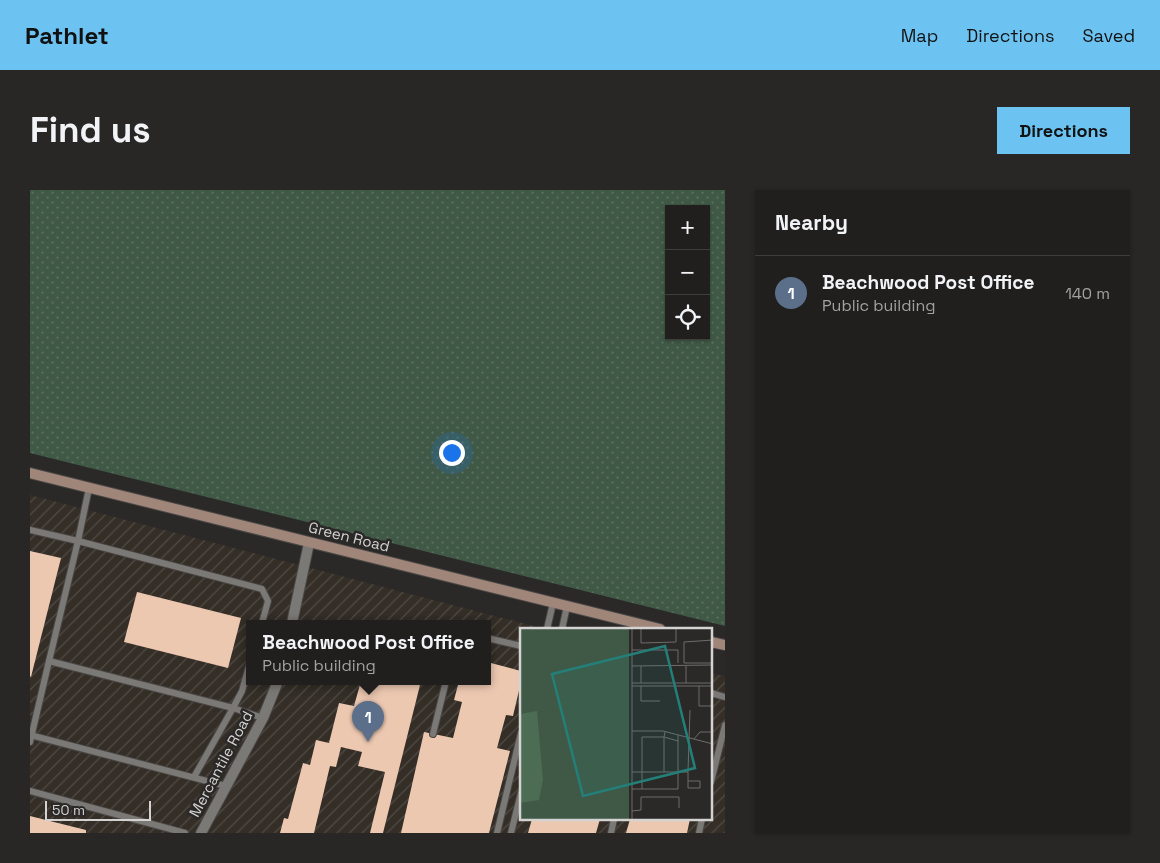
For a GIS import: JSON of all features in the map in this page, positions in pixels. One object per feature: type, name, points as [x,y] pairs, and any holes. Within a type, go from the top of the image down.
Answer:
[{"type":"main road","name":"Green Road","points":[[30,473],[656,628]]},
{"type":"main road","points":[[712,642],[725,645]]},
{"type":"street","points":[[293,620],[309,543]]},
{"type":"street","name":"Mercantile Road","points":[[200,833],[263,718],[276,685]]},
{"type":"lane","points":[[88,488],[78,541],[31,737],[226,786]]},
{"type":"lane","points":[[30,530],[262,589],[268,601],[263,620]]},
{"type":"lane","points":[[547,628],[553,603]]},
{"type":"lane","points":[[562,628],[567,606]]},
{"type":"lane","points":[[491,639],[520,646]]},
{"type":"lane","points":[[49,660],[233,708],[263,718]]},
{"type":"lane","points":[[194,777],[242,691],[246,677]]},
{"type":"lane","points":[[433,734],[445,685]]},
{"type":"lane","points":[[712,693],[725,697]]},
{"type":"lane","points":[[712,778],[725,725]]},
{"type":"lane","points":[[497,833],[520,737]]},
{"type":"lane","points":[[30,791],[185,833]]},
{"type":"lane","points":[[511,833],[520,797]]},
{"type":"lane","points":[[611,833],[614,820]]},
{"type":"lane","points":[[699,833],[702,820]]},
{"type":"shaded area","points":[[30,495],[541,628],[520,628],[520,820],[712,820],[712,673],[725,676],[725,833],[30,833]]},
{"type":"green space","points":[[30,190],[725,190],[725,626],[30,453]]},
{"type":"building","points":[[30,551],[61,558],[31,677],[30,676]]},
{"type":"building","points":[[137,592],[241,618],[228,668],[124,642]]},
{"type":"building","points":[[491,663],[520,671],[520,686],[513,716],[506,715],[497,748],[510,751],[489,833],[401,833],[424,732],[453,738],[462,702],[454,700],[458,685],[491,685]]},
{"type":"building","points":[[360,685],[420,685],[383,833],[370,833],[385,772],[358,766],[362,752],[341,747],[336,767],[330,766],[314,833],[280,833],[284,818],[288,819],[303,763],[310,765],[316,740],[329,743],[339,703],[354,706]]},
{"type":"building","points":[[30,816],[86,830],[86,833],[30,833]]},
{"type":"building","points":[[532,820],[600,820],[596,833],[528,833]]},
{"type":"building","points":[[630,820],[690,820],[687,833],[626,833]]},
{"type":"place","name":"Beachwood Post Office","points":[[368,742]]}]
